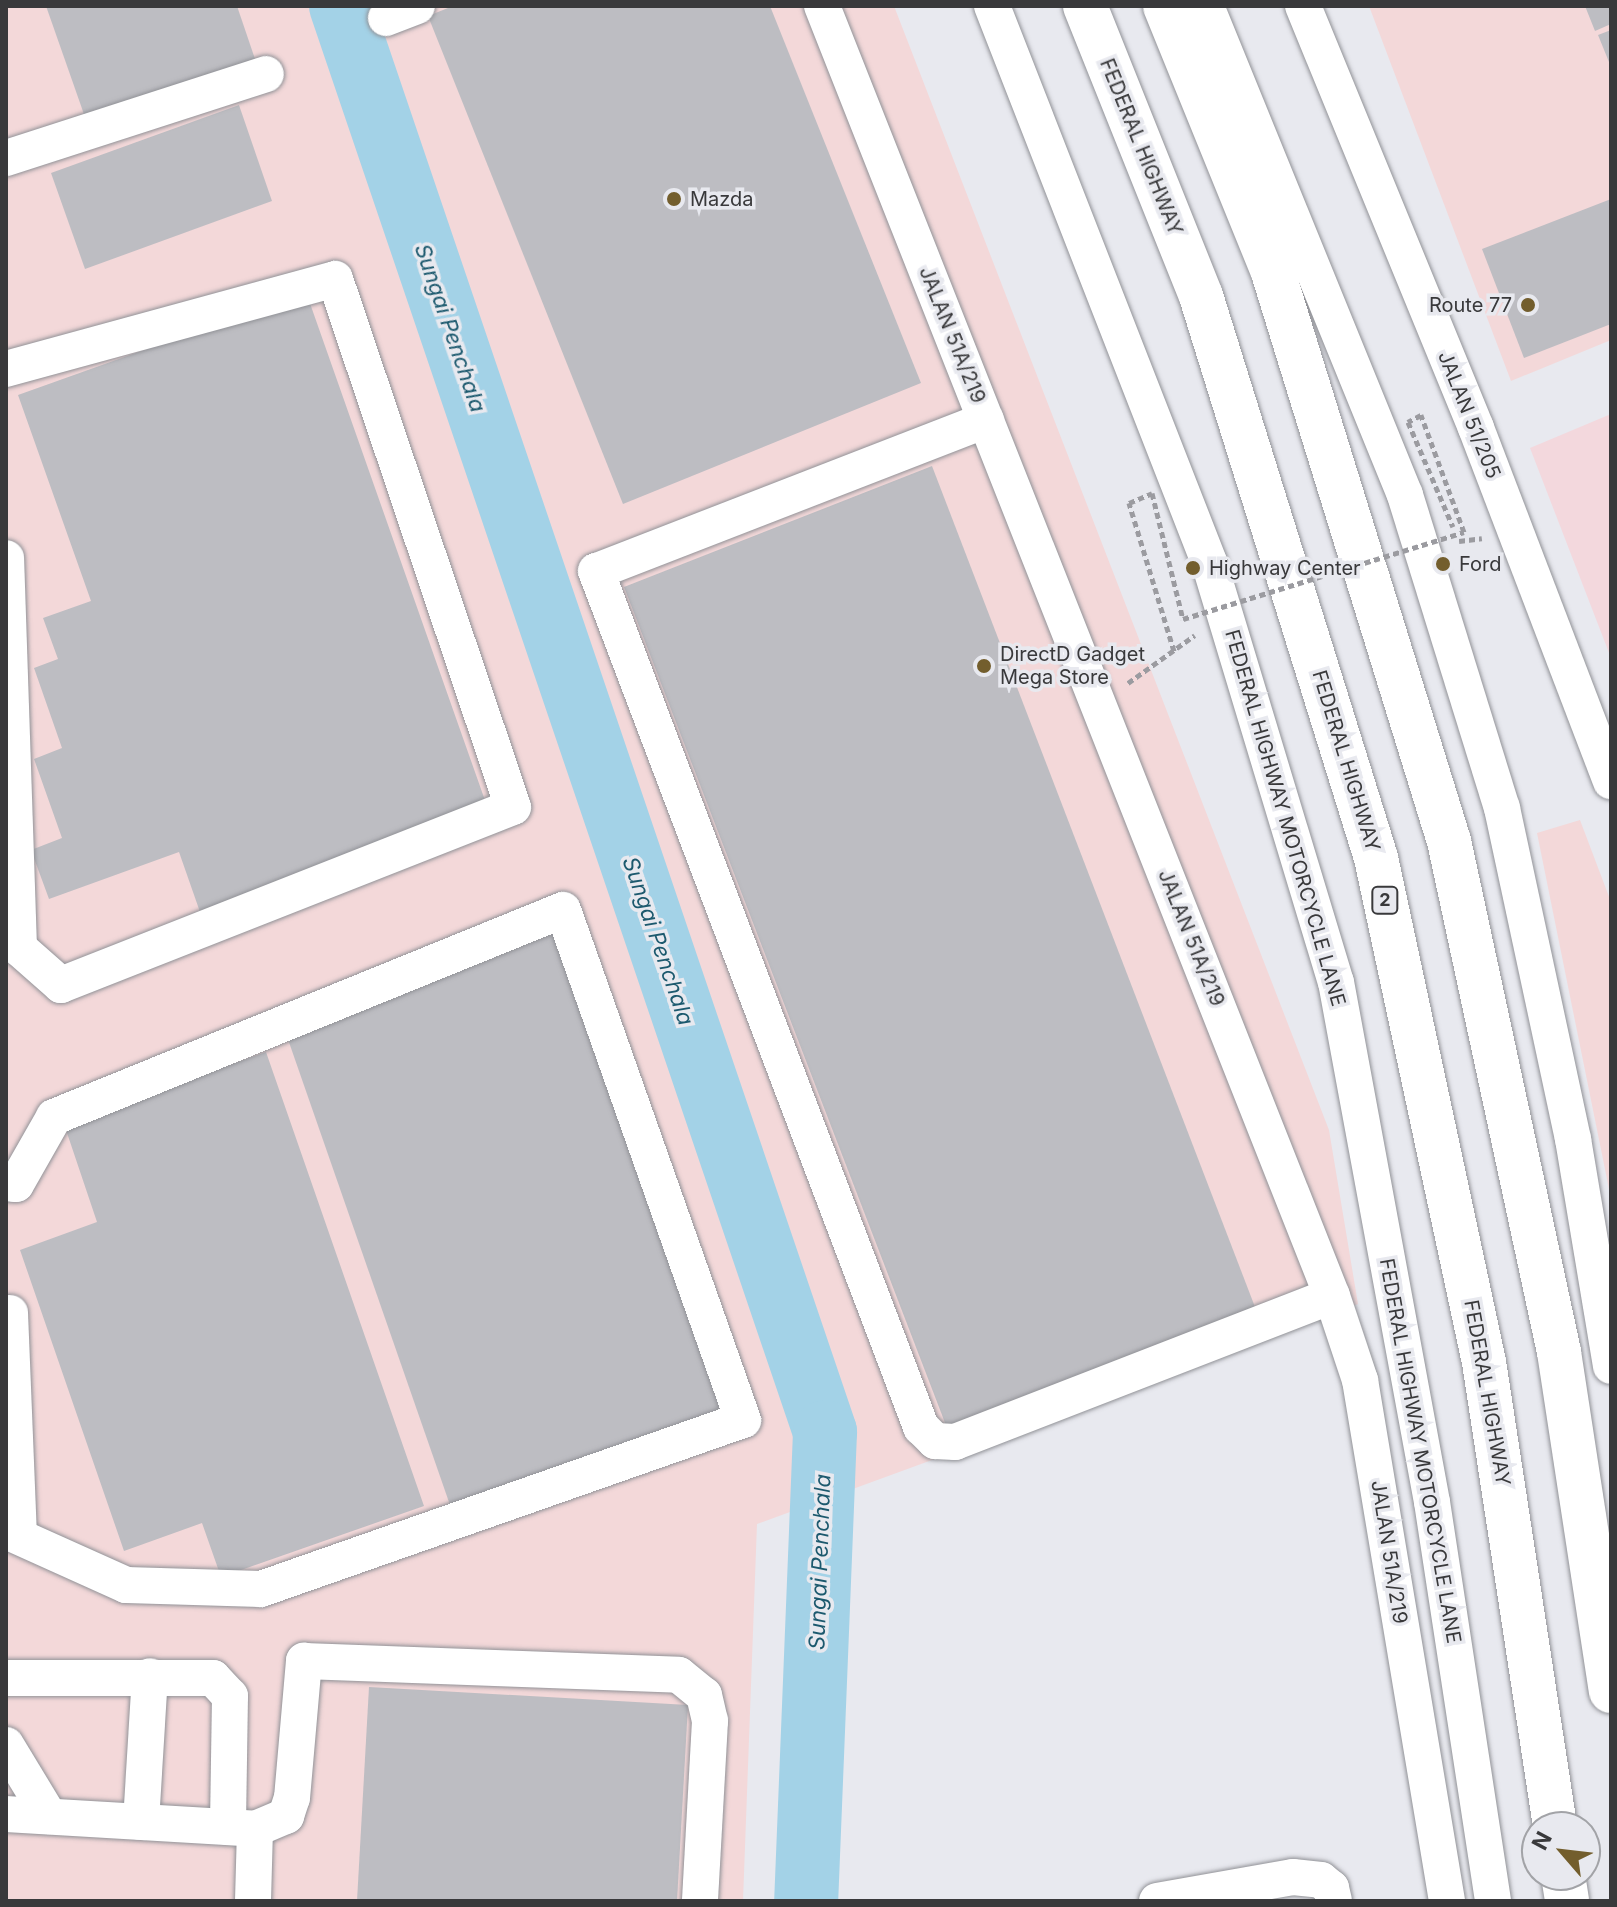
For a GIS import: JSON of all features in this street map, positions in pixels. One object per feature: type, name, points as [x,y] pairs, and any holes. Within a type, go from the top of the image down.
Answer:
[{"type":"highway","name":"FEDERAL HIGHWAY","points":[[1085,6],[1201,296],[1376,858],[1484,1362],[1553,1811]]},
{"type":"highway","points":[[1165,6],[1272,269],[1449,841],[1559,1352],[1611,1691]]},
{"type":"street","name":"JALAN 51A/219","points":[[822,6],[1332,1296],[1360,1380],[1447,1901]]},
{"type":"street","name":"FEDERAL HIGHWAY MOTORCYCLE LANE","points":[[992,6],[1209,562],[1336,982],[1432,1502],[1493,1901]]},
{"type":"street","points":[[1206,6],[1405,495],[1502,808],[1573,1139],[1611,1366]]},
{"type":"street","name":"JALAN 51/205","points":[[1303,6],[1476,428],[1611,781]]},
{"type":"street","points":[[6,158],[266,74]]},
{"type":"street","points":[[6,369],[335,279],[513,807],[61,985],[13,950],[6,558]]},
{"type":"street","points":[[986,420],[596,571],[921,1427],[935,1441],[955,1442],[1332,1296]]},
{"type":"street","points":[[6,1183],[16,1184],[54,1117],[563,910],[743,1420],[261,1589],[126,1585],[12,1532],[10,1313]]},
{"type":"street","points":[[6,1814],[241,1828],[286,1816],[292,1798],[304,1661],[679,1675],[704,1695],[710,1721],[700,1901]]},
{"type":"street","points":[[141,1822],[150,1676]]},
{"type":"street","points":[[6,1678],[213,1678],[230,1696],[241,1828],[253,1901]]},
{"type":"street","points":[[6,1745],[49,1816]]},
{"type":"street","points":[[1157,1901],[1293,1877],[1321,1880],[1331,1888],[1334,1901]]},
{"type":"path","points":[[1098,705],[1174,651],[1129,503],[1152,493],[1183,619],[1464,532],[1421,415],[1408,422],[1453,527]]},
{"type":"shaded area","points":[[6,6],[894,6],[1329,1130],[1358,1304],[757,1524],[743,1901],[6,1901]]},
{"type":"shaded area","points":[[1369,6],[1611,6],[1611,340],[1511,381]]},
{"type":"shaded area","points":[[1611,414],[1611,658],[1530,448]]},
{"type":"shaded area","points":[[1580,820],[1611,902],[1611,1199],[1537,833]]},
{"type":"building","points":[[46,6],[237,6],[255,59],[86,120]]},
{"type":"building","name":"Mazda","points":[[453,6],[770,6],[921,383],[623,504],[428,16]]},
{"type":"building","points":[[1585,6],[1611,6],[1611,24],[1595,31]]},
{"type":"building","points":[[1611,30],[1611,67],[1598,35]]},
{"type":"building","points":[[239,105],[272,201],[85,269],[51,173]]},
{"type":"building","points":[[1611,199],[1611,324],[1524,358],[1482,249]]},
{"type":"building","points":[[306,292],[488,809],[200,912],[179,852],[49,899],[31,850],[62,838],[34,759],[62,748],[34,668],[58,659],[43,618],[91,601],[18,395]]},
{"type":"building","points":[[932,466],[1255,1307],[947,1428],[624,587]]},
{"type":"building","points":[[559,927],[726,1407],[450,1505],[283,1025]]},
{"type":"building","points":[[266,1052],[424,1506],[221,1577],[202,1523],[124,1551],[20,1250],[97,1222],[64,1124]]},
{"type":"building","points":[[369,1687],[688,1705],[677,1901],[357,1901]]},
{"type":"waterway","name":"Sungai Penchala","points":[[341,6],[825,1432],[806,1901]]},
{"type":"place","name":"Mazda","points":[[674,199]]},
{"type":"place","name":"Route 77","points":[[1528,305]]},
{"type":"place","name":"Ford","points":[[1443,564]]},
{"type":"place","name":"Highway Center","points":[[1193,568]]},
{"type":"place","name":"DirectD Gadget Mega Store","points":[[984,666]]}]
